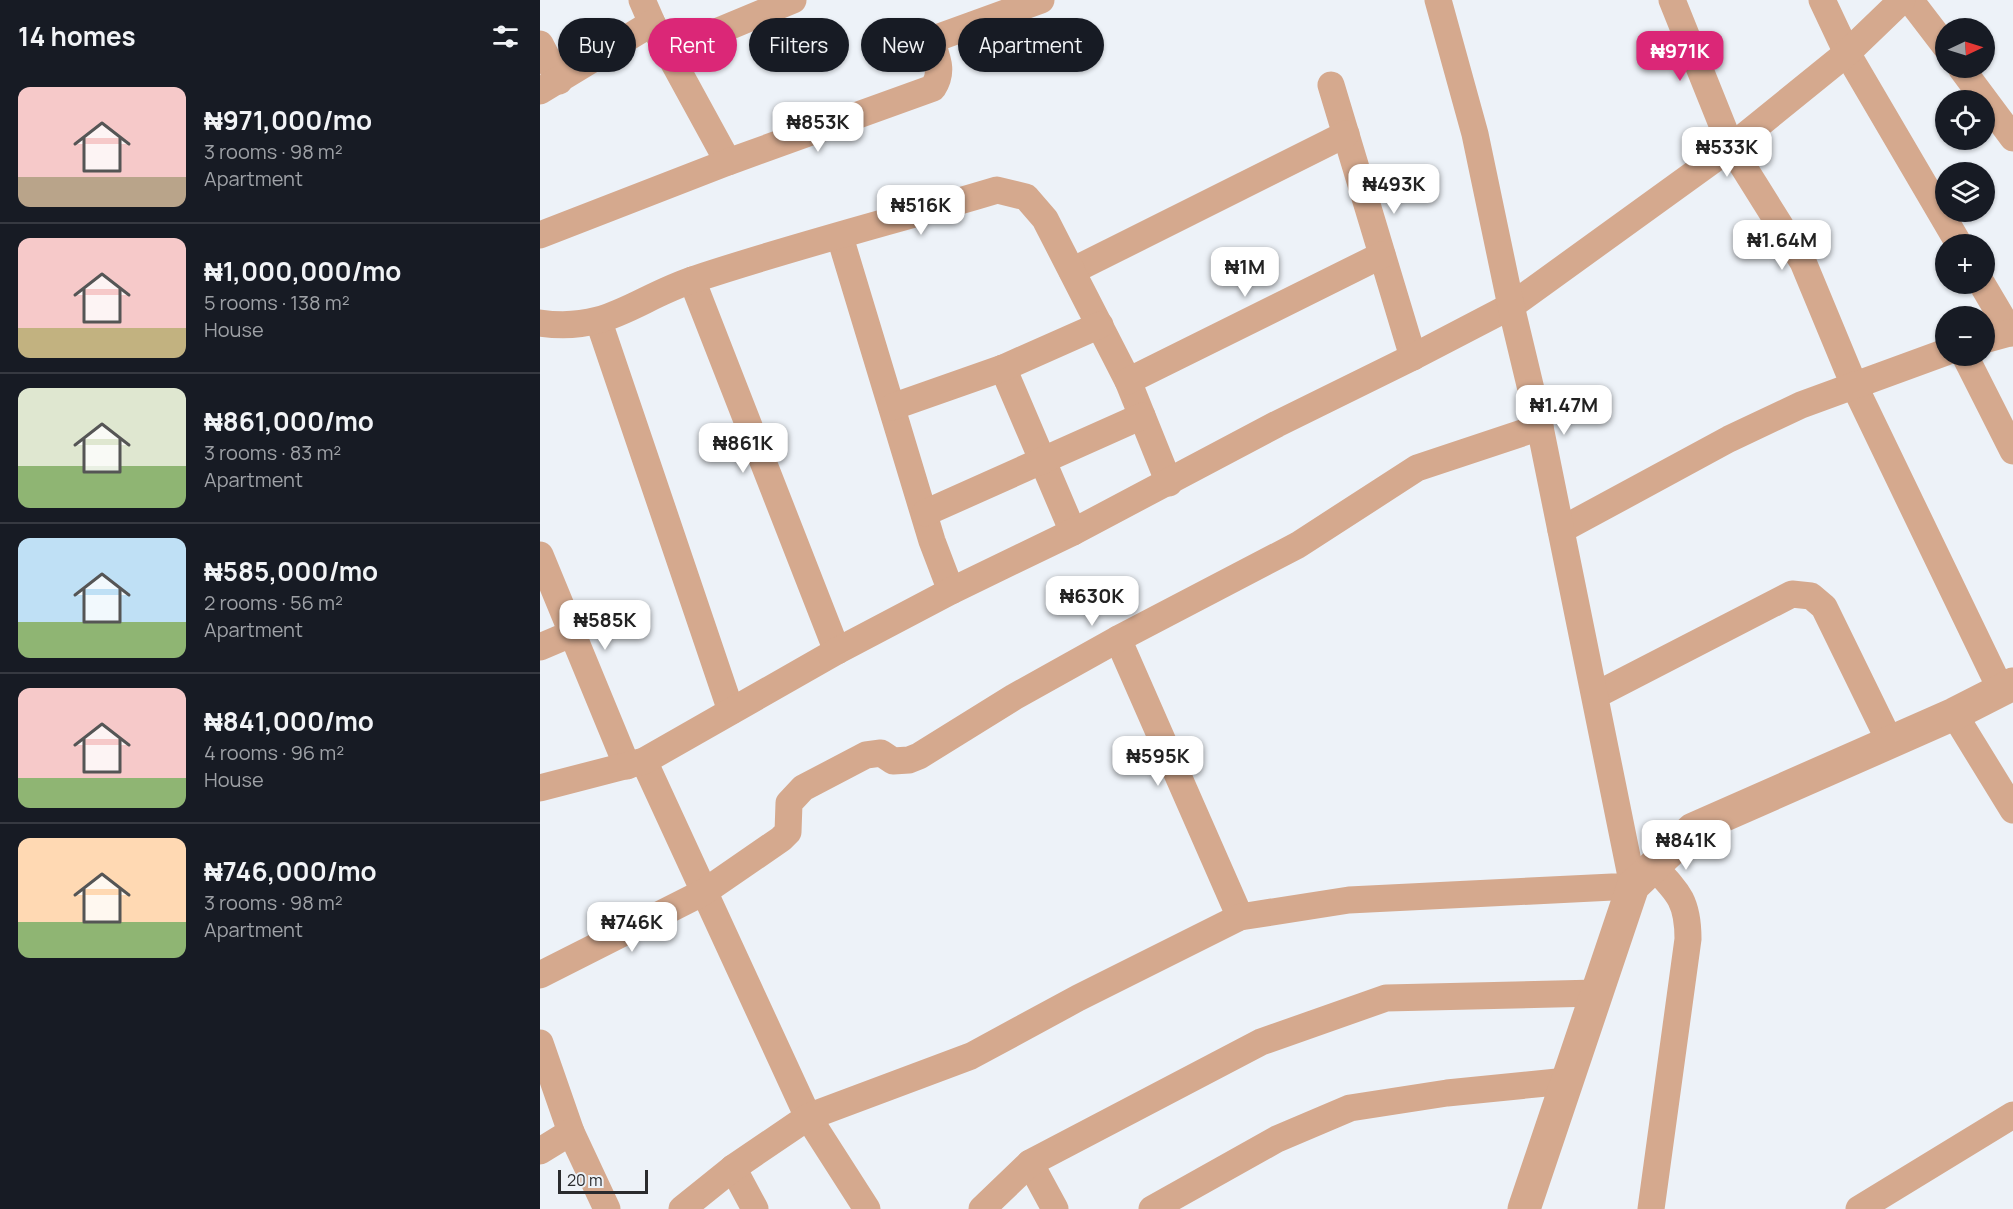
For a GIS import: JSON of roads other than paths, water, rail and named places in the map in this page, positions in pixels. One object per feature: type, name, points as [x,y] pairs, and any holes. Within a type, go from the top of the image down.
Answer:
[{"type":"street","points":[[540,235],[728,162],[933,88],[939,78],[940,64],[931,40],[1041,0]]},
{"type":"street","points":[[1438,0],[1475,134],[1596,695],[1643,876]]},
{"type":"street","points":[[1524,1209],[1597,993],[1643,876],[1693,828],[1954,714],[2007,687],[1854,385],[1803,262],[1731,147],[1672,0]]},
{"type":"street","points":[[1822,0],[1847,53],[1953,234]]},
{"type":"street","points":[[540,788],[635,764],[837,651],[951,591],[1073,532],[1277,424],[1511,306],[1731,147],[1847,53],[1902,0]]},
{"type":"street","points":[[1910,0],[1935,33]]},
{"type":"street","points":[[737,21],[777,3]]},
{"type":"street","points":[[540,44],[550,86],[647,11]]},
{"type":"street","points":[[679,72],[728,162]]},
{"type":"street","points":[[1968,78],[2013,138]]},
{"type":"street","points":[[1331,85],[1413,357]]},
{"type":"street","points":[[1072,271],[1346,134]]},
{"type":"street","points":[[540,323],[563,326],[599,322],[692,280],[997,190],[1026,197],[1045,219],[1128,381],[1169,483]]},
{"type":"street","points":[[840,237],[924,513],[951,591]]},
{"type":"street","points":[[1128,381],[1382,255]]},
{"type":"street","points":[[692,280],[837,651]]},
{"type":"street","points":[[1988,294],[2012,332],[1995,337]]},
{"type":"street","points":[[599,322],[731,711]]},
{"type":"street","points":[[892,406],[1003,368],[1100,325]]},
{"type":"street","points":[[1561,530],[1729,440],[1801,405],[1935,356]]},
{"type":"street","points":[[1970,366],[2013,451]]},
{"type":"street","points":[[1003,368],[1073,532]]},
{"type":"street","points":[[924,513],[1142,416]]},
{"type":"street","points":[[540,975],[704,892],[781,839],[788,832],[789,803],[803,788],[866,755],[881,753],[893,761],[909,760],[919,756],[1014,697],[1118,639],[1298,545],[1417,468],[1540,427]]},
{"type":"street","points":[[540,555],[573,633],[635,764],[704,892],[808,1117],[867,1209]]},
{"type":"street","points":[[1596,695],[1792,594],[1811,596],[1824,606],[1890,742]]},
{"type":"street","points":[[540,647],[573,633]]},
{"type":"street","points":[[1118,639],[1240,917]]},
{"type":"street","points":[[1954,714],[2013,810]]},
{"type":"street","points":[[682,1209],[733,1168],[808,1117],[971,1056],[1078,998],[1240,917],[1349,900],[1643,876],[1680,894],[1688,917],[1688,939],[1651,1209]]},
{"type":"street","points":[[982,1209],[1030,1163],[1261,1042],[1386,998],[1597,993]]},
{"type":"street","points":[[540,1043],[571,1132],[607,1209]]},
{"type":"street","points":[[1152,1209],[1277,1139],[1350,1108],[1448,1093],[1567,1081]]},
{"type":"street","points":[[1859,1209],[2013,1115]]},
{"type":"street","points":[[540,1151],[571,1132]]},
{"type":"street","points":[[1030,1163],[1055,1209]]},
{"type":"street","points":[[733,1168],[755,1209]]}]
